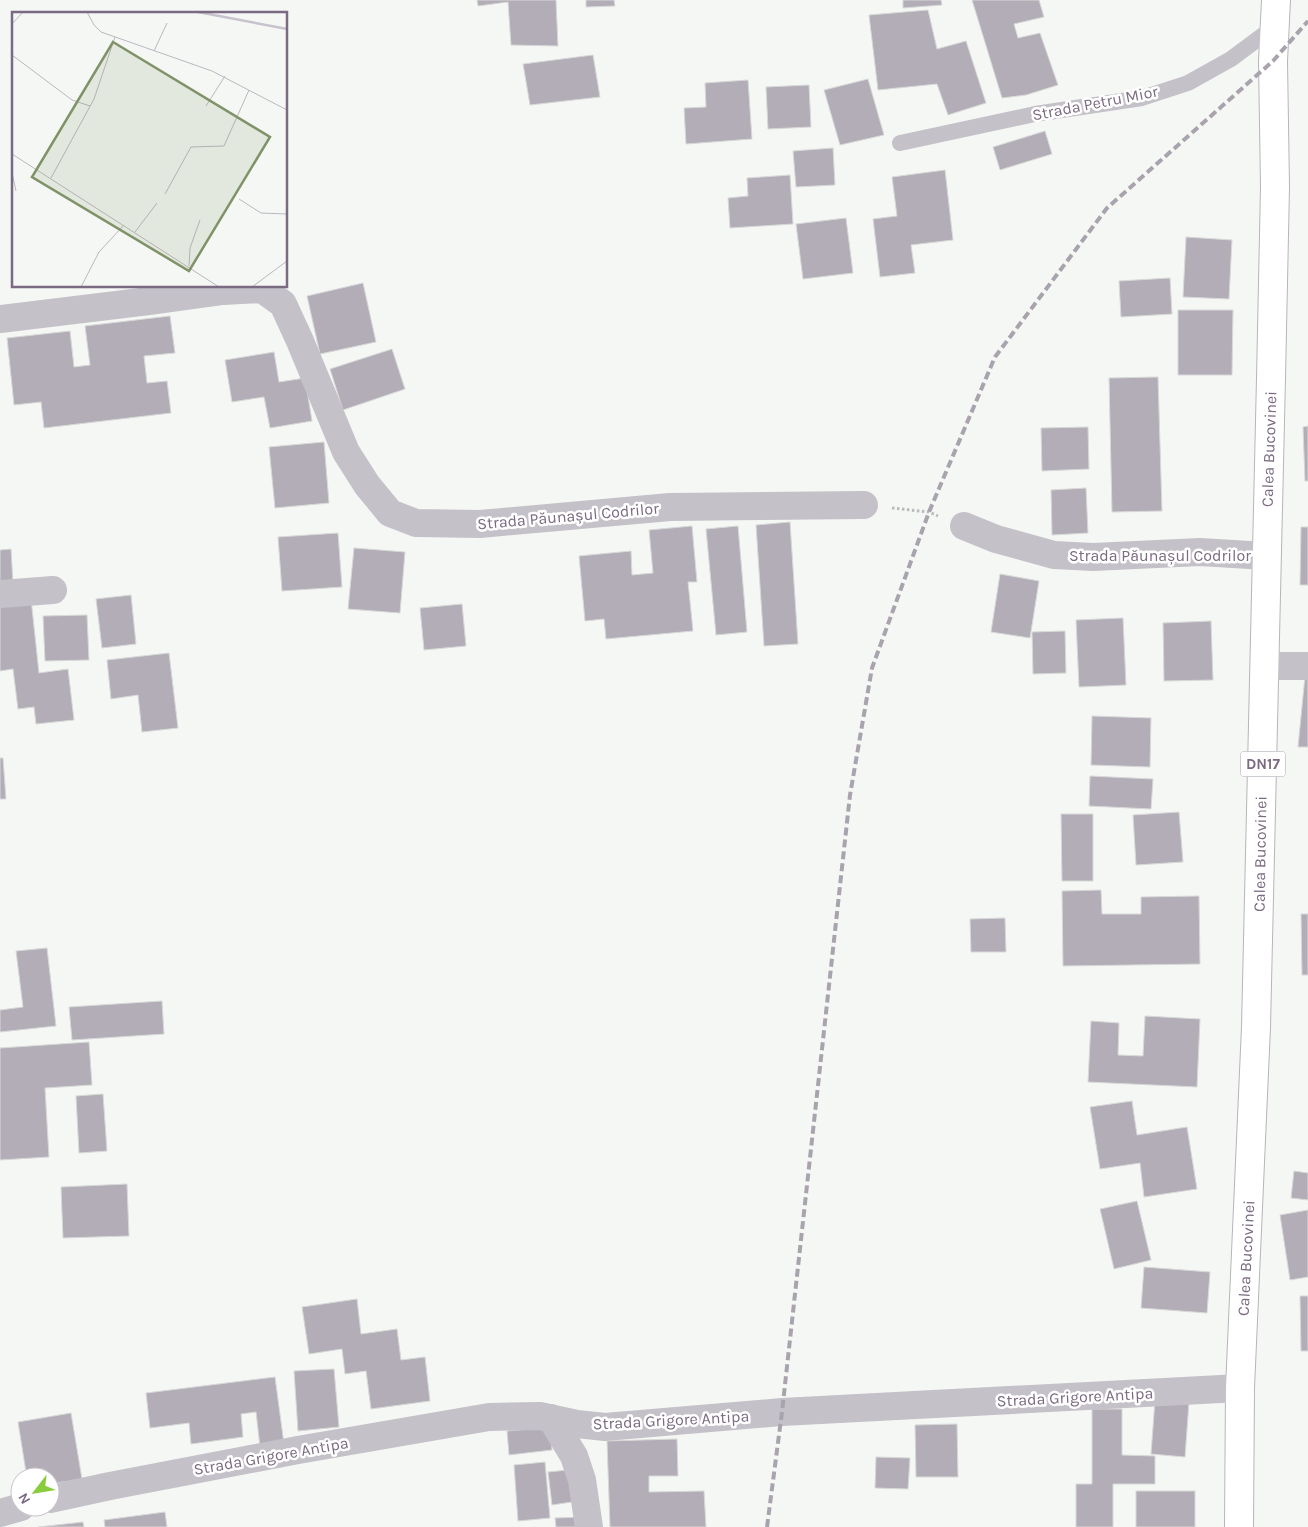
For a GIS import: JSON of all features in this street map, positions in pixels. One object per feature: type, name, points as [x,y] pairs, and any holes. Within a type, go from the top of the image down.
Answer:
[{"type":"highway","name":"Calea Bucovinei","points":[[1239,1527],[1240,1388],[1256,1027],[1265,666],[1274,197],[1274,27],[1276,0]]},
{"type":"street","name":"Strada Păunașul Codrilor","points":[[0,319],[223,290],[262,289],[283,304],[346,452],[367,485],[390,513],[416,523],[480,524],[670,507],[864,505]]},
{"type":"street","name":"Strada Păunașul Codrilor","points":[[964,526],[996,539],[1054,555],[1093,558],[1200,552],[1266,556]]},
{"type":"street","points":[[0,594],[53,590]]},
{"type":"street","points":[[1265,666],[1308,666]]},
{"type":"street","name":"Strada Grigore Antipa","points":[[60,1498],[110,1486],[298,1450],[489,1417],[551,1418],[577,1424],[605,1427],[782,1412],[1240,1388]]},
{"type":"street","points":[[551,1418],[574,1456],[582,1480],[589,1527]]},
{"type":"lane","name":"Strada Petru Mior","points":[[900,143],[1035,114],[1142,98],[1188,83],[1231,59],[1274,27]]},
{"type":"path","points":[[864,505],[928,512],[964,526]]},
{"type":"building","points":[[477,0],[556,0],[558,46],[511,45],[508,2],[478,6]]},
{"type":"building","points":[[586,0],[614,0],[615,6],[586,7]]},
{"type":"building","points":[[903,0],[941,0],[942,5],[903,8]]},
{"type":"building","points":[[972,0],[1039,0],[1044,17],[1014,24],[1018,38],[1040,33],[1058,85],[1026,95],[1002,98]]},
{"type":"building","points":[[928,10],[937,49],[966,41],[986,103],[948,115],[937,84],[878,90],[869,15]]},
{"type":"building","points":[[593,55],[600,97],[530,105],[523,64]]},
{"type":"building","points":[[868,79],[884,135],[840,145],[824,90]]},
{"type":"building","points":[[748,80],[752,139],[686,144],[684,108],[706,107],[705,83]]},
{"type":"building","points":[[809,85],[811,127],[768,129],[766,87]]},
{"type":"building","points":[[1045,131],[1052,154],[1000,170],[993,147]]},
{"type":"building","points":[[833,148],[835,185],[796,187],[793,151]]},
{"type":"building","points":[[945,170],[953,240],[911,245],[915,273],[880,277],[873,219],[897,216],[892,177]]},
{"type":"building","points":[[790,175],[793,224],[730,228],[728,198],[748,196],[747,178]]},
{"type":"building","points":[[846,218],[853,273],[803,279],[796,224]]},
{"type":"building","points":[[1186,237],[1232,240],[1229,299],[1183,297]]},
{"type":"building","points":[[1170,278],[1172,314],[1121,317],[1119,281]]},
{"type":"building","points":[[363,283],[376,342],[320,354],[307,296]]},
{"type":"building","points":[[1178,310],[1233,310],[1232,375],[1178,375]]},
{"type":"building","points":[[170,316],[175,353],[144,356],[147,383],[167,381],[171,413],[44,428],[41,402],[14,405],[7,338],[70,331],[74,367],[90,365],[85,326]]},
{"type":"building","points":[[392,349],[405,389],[343,410],[330,369]]},
{"type":"building","points":[[274,352],[279,382],[305,378],[312,421],[270,428],[264,397],[232,402],[225,360]]},
{"type":"building","points":[[1158,377],[1162,511],[1112,512],[1109,378]]},
{"type":"building","points":[[1308,426],[1308,481],[1305,481],[1303,427]]},
{"type":"building","points":[[1088,427],[1089,469],[1042,471],[1041,428]]},
{"type":"building","points":[[324,442],[329,503],[275,508],[269,447]]},
{"type":"building","points":[[1086,488],[1088,533],[1052,535],[1051,490]]},
{"type":"building","points":[[790,522],[798,644],[764,646],[756,525]]},
{"type":"building","points":[[692,526],[697,582],[688,582],[693,631],[606,639],[604,619],[585,621],[579,556],[631,551],[632,575],[653,573],[649,530]]},
{"type":"building","points":[[738,526],[747,632],[716,635],[706,529]]},
{"type":"building","points":[[1301,527],[1308,527],[1308,585],[1300,585]]},
{"type":"building","points":[[338,533],[342,587],[282,591],[278,537]]},
{"type":"building","points":[[354,548],[405,552],[400,613],[348,609]]},
{"type":"building","points":[[11,549],[13,583],[0,583],[0,550]]},
{"type":"building","points":[[1000,574],[1039,581],[1030,638],[991,632]]},
{"type":"building","points":[[131,595],[136,644],[102,648],[96,599]]},
{"type":"building","points":[[31,599],[39,673],[68,669],[74,720],[36,724],[34,707],[18,709],[13,669],[0,671],[0,603]]},
{"type":"building","points":[[462,604],[466,646],[424,650],[420,608]]},
{"type":"building","points":[[87,615],[89,660],[45,661],[43,616]]},
{"type":"building","points":[[1123,618],[1126,685],[1079,687],[1076,620]]},
{"type":"building","points":[[1211,621],[1213,680],[1164,681],[1163,623]]},
{"type":"building","points":[[1065,631],[1066,673],[1033,674],[1032,632]]},
{"type":"building","points":[[169,653],[178,728],[142,732],[138,695],[111,699],[107,660]]},
{"type":"building","points":[[1305,676],[1308,676],[1308,747],[1298,747]]},
{"type":"building","points":[[1092,716],[1151,718],[1150,767],[1091,765]]},
{"type":"building","points":[[0,758],[3,758],[6,799],[0,799]]},
{"type":"building","points":[[1090,776],[1153,779],[1151,809],[1089,806]]},
{"type":"building","points":[[1179,812],[1183,862],[1136,865],[1133,815]]},
{"type":"building","points":[[1061,814],[1093,814],[1093,881],[1062,881]]},
{"type":"building","points":[[1101,890],[1102,914],[1141,914],[1141,897],[1199,896],[1200,964],[1063,966],[1062,891]]},
{"type":"building","points":[[1301,914],[1308,914],[1308,975],[1302,975]]},
{"type":"building","points":[[1005,918],[1006,952],[971,952],[970,919]]},
{"type":"building","points":[[47,948],[56,1026],[0,1032],[0,1010],[23,1007],[16,951]]},
{"type":"building","points":[[162,1001],[164,1034],[72,1040],[69,1007]]},
{"type":"building","points":[[1145,1016],[1200,1019],[1197,1087],[1088,1082],[1091,1021],[1119,1023],[1118,1055],[1143,1056]]},
{"type":"building","points":[[89,1042],[92,1085],[45,1088],[49,1157],[0,1160],[0,1048]]},
{"type":"building","points":[[103,1094],[107,1151],[79,1153],[76,1096]]},
{"type":"building","points":[[1132,1101],[1137,1135],[1187,1127],[1197,1189],[1144,1197],[1140,1163],[1100,1169],[1090,1107]]},
{"type":"building","points":[[1294,1171],[1308,1173],[1308,1200],[1291,1198]]},
{"type":"building","points":[[127,1184],[129,1236],[63,1238],[61,1187]]},
{"type":"building","points":[[1137,1201],[1151,1260],[1114,1269],[1100,1209]]},
{"type":"building","points":[[1308,1210],[1308,1277],[1290,1280],[1280,1215]]},
{"type":"building","points":[[1144,1267],[1210,1272],[1207,1313],[1141,1308]]},
{"type":"building","points":[[1300,1296],[1308,1296],[1308,1351],[1301,1351]]},
{"type":"building","points":[[357,1299],[361,1334],[397,1329],[401,1360],[425,1357],[430,1401],[371,1409],[366,1371],[345,1374],[342,1349],[309,1354],[302,1307]]},
{"type":"building","points":[[334,1369],[339,1427],[298,1431],[294,1371]]},
{"type":"building","points":[[275,1377],[284,1444],[260,1447],[256,1412],[241,1414],[243,1437],[191,1444],[189,1423],[150,1428],[146,1393]]},
{"type":"building","points":[[1155,1400],[1189,1402],[1185,1457],[1151,1454]]},
{"type":"building","points":[[1092,1409],[1122,1409],[1122,1455],[1155,1456],[1155,1484],[1113,1484],[1113,1527],[1076,1527],[1076,1484],[1092,1484]]},
{"type":"building","points":[[71,1413],[82,1479],[60,1482],[60,1467],[25,1467],[18,1422]]},
{"type":"building","points":[[957,1424],[958,1477],[916,1477],[915,1425]]},
{"type":"building","points":[[550,1427],[552,1450],[509,1455],[507,1431]]},
{"type":"building","points":[[677,1439],[678,1476],[649,1476],[649,1492],[704,1491],[706,1527],[610,1527],[607,1441]]},
{"type":"building","points":[[876,1457],[910,1458],[908,1489],[875,1488]]},
{"type":"building","points":[[545,1462],[550,1518],[518,1521],[514,1465]]},
{"type":"building","points":[[568,1470],[572,1502],[552,1505],[548,1472]]},
{"type":"building","points":[[1136,1491],[1195,1491],[1195,1527],[1136,1527]]},
{"type":"building","points":[[165,1512],[167,1527],[105,1527],[104,1520]]},
{"type":"building","points":[[581,1517],[582,1527],[556,1527],[555,1518]]},
{"type":"building","points":[[83,1522],[84,1527],[38,1527]]},
{"type":"railway","points":[[767,1527],[782,1412],[850,795],[872,668],[929,512],[995,357],[1107,208],[1273,61],[1308,21]]}]
